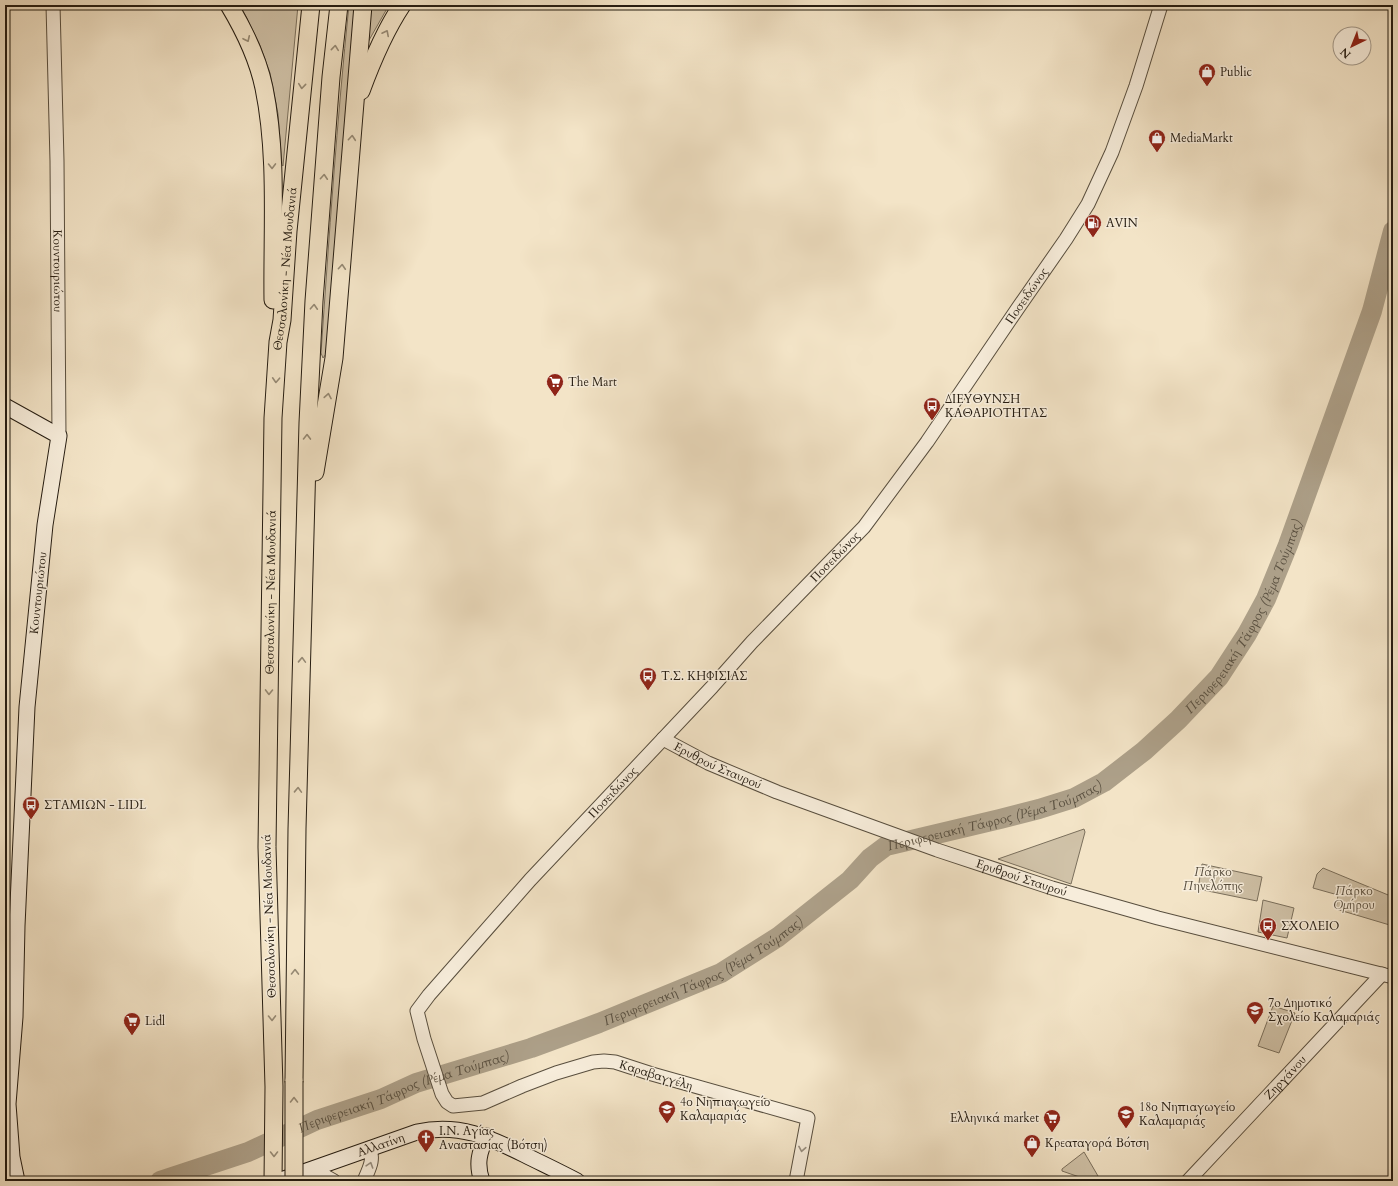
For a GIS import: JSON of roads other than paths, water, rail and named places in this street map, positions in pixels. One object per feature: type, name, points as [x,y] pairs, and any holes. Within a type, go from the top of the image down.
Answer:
[{"type":"highway","points":[[229,5],[239,22],[254,55],[264,87],[270,122],[272,149],[273,317],[278,342]]},
{"type":"highway","name":"Θεσσαλονίκη - Νέα Μουδανιά","points":[[273,1181],[274,1087],[266,847],[273,426],[278,342],[282,320],[288,231],[311,5]]},
{"type":"highway","name":"Θεσσαλονίκη - Νέα Μουδανιά","points":[[294,1181],[297,829],[308,423],[314,301],[339,5]]},
{"type":"highway","points":[[305,532],[334,358],[363,5]]},
{"type":"highway","points":[[354,108],[377,51],[394,17],[402,5]]},
{"type":"main road","points":[[5,406],[59,436]]},
{"type":"main road","name":"Κουντουριώτου","points":[[17,1181],[12,1158],[8,1104],[15,1017],[17,926],[26,707],[45,525],[59,436]]},
{"type":"main road","name":"Αλλατίνη","points":[[278,1181],[417,1132],[430,1129],[442,1129],[470,1132],[487,1136],[577,1181]]},
{"type":"main road","points":[[482,1181],[479,1169],[479,1158],[487,1136]]},
{"type":"street","name":"Κουντουριώτου","points":[[53,5],[57,161],[59,436]]},
{"type":"street","name":"Ποσειδώνος","points":[[442,1094],[424,1039],[417,1011],[429,995],[530,880],[712,687],[752,642],[864,527],[927,442],[1066,239],[1088,204],[1112,152],[1136,86],[1161,5]]},
{"type":"street","name":"Ερυθρού Σταυρού","points":[[663,739],[720,768],[825,810],[937,850],[1052,888],[1118,908],[1388,975]]},
{"type":"street","name":"Ζηργάνου","points":[[1188,1181],[1388,975]]},
{"type":"street","name":"Καραβαγγέλη","points":[[442,1094],[447,1102],[453,1106],[483,1103],[556,1073],[593,1062],[615,1062],[808,1118],[796,1181]]},
{"type":"street","points":[[364,1181],[372,1163],[370,1148]]},
{"type":"street","points":[[308,1170],[318,1172],[334,1181]]},
{"type":"waterway","name":"Περιφερειακή Τάφρος (Ρέμα Τούμπας)","points":[[160,1181],[248,1152],[317,1120],[381,1099],[416,1083],[531,1048],[599,1023],[721,973],[778,937],[850,880],[870,858],[886,846],[1039,809],[1074,798],[1104,782],[1144,751],[1178,720],[1219,677],[1247,634],[1266,599],[1288,545],[1372,311],[1393,231]]},
{"type":"place","name":"Public","points":[[1207,87]]},
{"type":"place","name":"MediaMarkt","points":[[1157,153]]},
{"type":"place","name":"AVIN","points":[[1093,238]]},
{"type":"place","name":"The Mart","points":[[555,397]]},
{"type":"place","name":"ΔΙΕΥΘΥΝΣΗ ΚΑΘΑΡΙΟΤΗΤΑΣ","points":[[932,421]]},
{"type":"place","name":"Τ.Σ. ΚΗΦΙΣΙΑΣ","points":[[648,691]]},
{"type":"place","name":"ΣΤΑΜΙΩΝ - LIDL","points":[[31,820]]},
{"type":"place","name":"ΣΧΟΛΕΙΟ","points":[[1268,941]]},
{"type":"place","name":"7o Δημοτικό Σχολείο Καλαμαριάς","points":[[1255,1025]]},
{"type":"place","name":"Lidl","points":[[132,1036]]},
{"type":"place","name":"4ο Νηπιαγωγείο Καλαμαριάς","points":[[667,1124]]},
{"type":"place","name":"18ο Νηπιαγωγείο Καλαμαριάς","points":[[1126,1129]]},
{"type":"place","name":"Ελληνικά market","points":[[1052,1133]]},
{"type":"place","name":"Ι.Ν. Αγίας Αναστασίας (Βότση)","points":[[426,1153]]},
{"type":"place","name":"Κρεαταγορά Βότση","points":[[1032,1158]]},
{"type":"park label","name":"Πάρκο Πηνελόπης","points":[[1213,879]]},
{"type":"park label","name":"Πάρκο Ομήρου","points":[[1354,898]]}]
